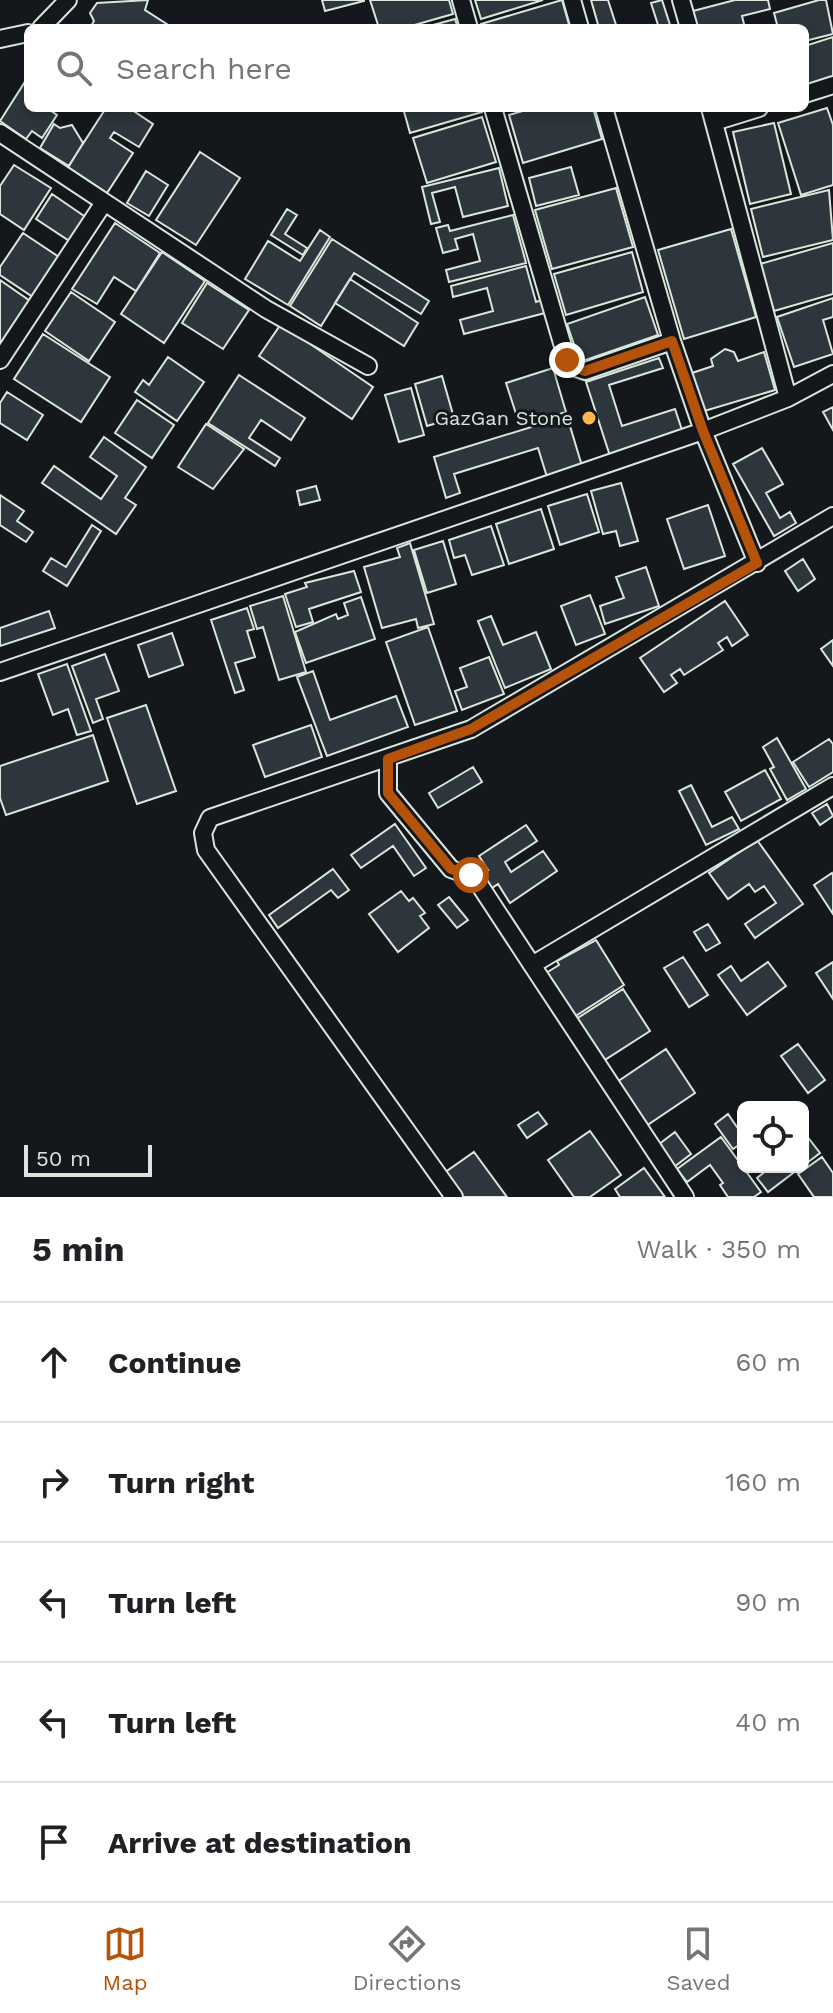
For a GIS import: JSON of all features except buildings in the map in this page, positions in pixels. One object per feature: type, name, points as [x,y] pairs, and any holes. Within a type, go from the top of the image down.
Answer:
[{"type":"street","points":[[45,24],[68,0]]},
{"type":"street","points":[[461,0],[468,24]]},
{"type":"street","points":[[572,0],[579,24]]},
{"type":"street","points":[[681,0],[688,24]]},
{"type":"street","points":[[0,39],[24,34]]},
{"type":"street","points":[[809,93],[833,85]]},
{"type":"street","points":[[494,112],[567,360],[573,367],[585,371],[672,341]]},
{"type":"street","points":[[605,112],[672,341],[703,431],[757,563]]},
{"type":"street","points":[[732,112],[712,115],[788,398]]},
{"type":"street","points":[[0,133],[266,309],[368,366]]},
{"type":"street","points":[[0,360],[103,204]]},
{"type":"street","points":[[0,672],[703,431],[788,398],[833,374]]},
{"type":"street","points":[[454,1197],[206,850],[203,833],[210,818],[471,729],[833,516]]},
{"type":"street","points":[[388,759],[388,793],[451,869],[475,878],[685,1197]]},
{"type":"street","points":[[532,965],[833,786]]},
{"type":"place","name":"GazGan Stone","points":[[589,418]]},
{"type":"route","points":[[471,875],[451,869],[388,793],[388,759],[471,729],[757,563],[703,431],[672,341],[585,371],[573,367],[567,360]]}]
